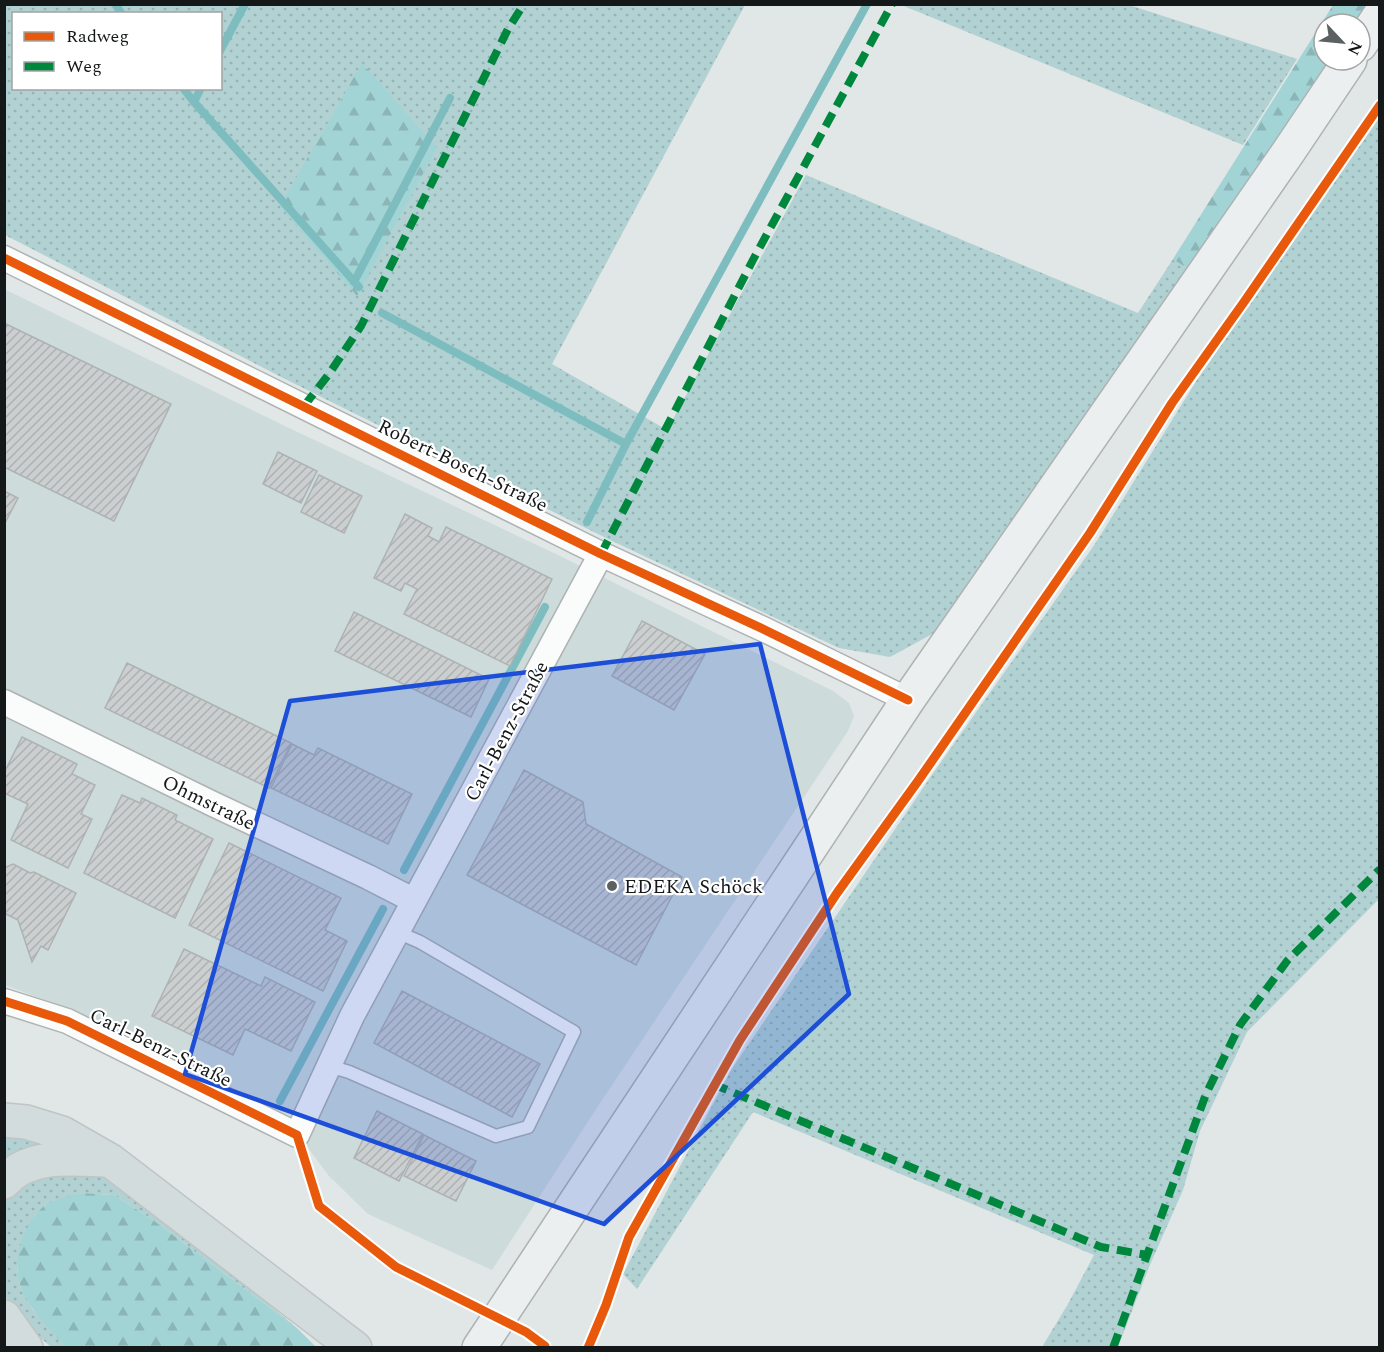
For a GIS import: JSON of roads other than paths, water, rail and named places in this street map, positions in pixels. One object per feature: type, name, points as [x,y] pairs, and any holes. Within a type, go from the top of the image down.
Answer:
[{"type":"highway","points":[[4,1120],[26,1122],[62,1133],[111,1161],[355,1347]]},
{"type":"highway","points":[[4,1182],[33,1163],[62,1158],[111,1161]]},
{"type":"highway","points":[[4,1317],[26,1347]]},
{"type":"main road","points":[[479,1347],[908,700],[1290,151],[1342,72]]},
{"type":"street","name":"Robert-Bosch-Straße","points":[[4,258],[601,554],[762,628],[908,700]]},
{"type":"street","name":"Carl-Benz-Straße","points":[[4,1001],[67,1022],[297,1135],[352,1016],[601,554]]},
{"type":"street","name":"Ohmstraße","points":[[4,702],[413,900]]},
{"type":"lane","points":[[329,1066],[349,1072],[496,1136],[528,1127],[574,1032],[420,942],[397,932]]},
{"type":"waterway","points":[[115,4],[121,12]]},
{"type":"waterway","points":[[222,47],[245,4]]},
{"type":"waterway","points":[[626,444],[867,4]]},
{"type":"waterway","points":[[185,90],[194,102]]},
{"type":"waterway","points":[[200,90],[194,102],[359,287]]},
{"type":"waterway","points":[[354,282],[450,98]]},
{"type":"waterway","points":[[382,313],[626,444],[587,522]]},
{"type":"waterway","points":[[404,870],[545,607]]},
{"type":"waterway","points":[[280,1101],[383,909]]},
{"type":"place","name":"EDEKA Schöck","points":[[612,886]]}]
